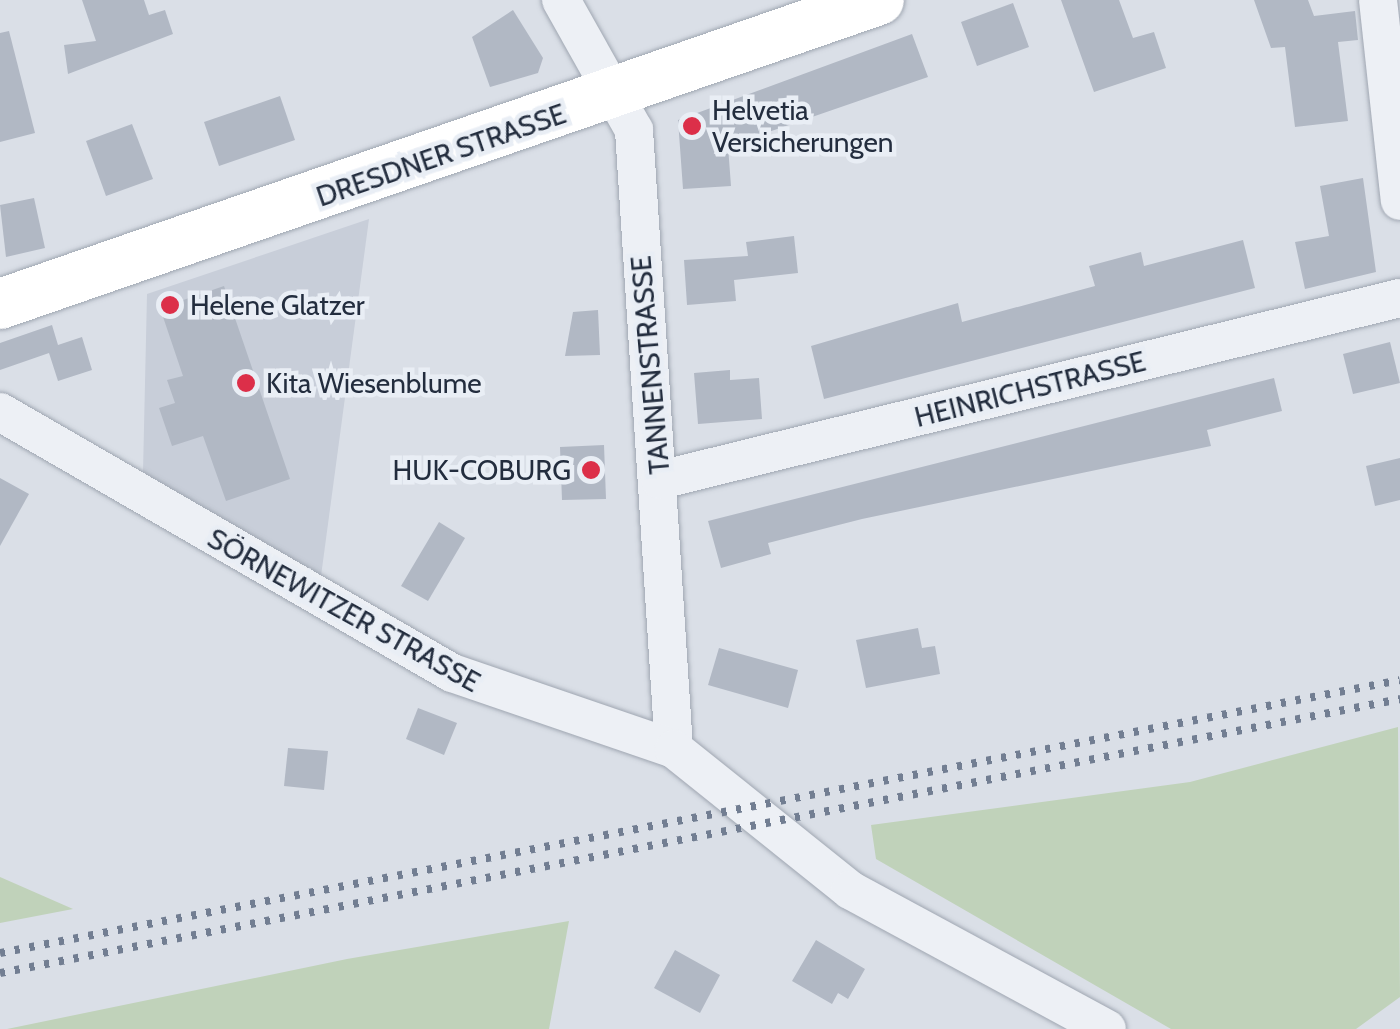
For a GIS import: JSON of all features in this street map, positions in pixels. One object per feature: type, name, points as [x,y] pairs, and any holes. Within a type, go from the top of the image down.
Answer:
[{"type":"main road","name":"DRESDNER STRASSE","points":[[0,304],[619,94],[880,0]]},
{"type":"street","name":"TANNENSTRASSE","points":[[561,0],[619,94],[634,130],[660,480],[674,749]]},
{"type":"street","points":[[1378,0],[1400,201]]},
{"type":"street","name":"HEINRICHSTRASSE","points":[[660,480],[1400,298]]},
{"type":"street","name":"SÖRNEWITZER STRASSE","points":[[0,412],[452,673],[674,749],[850,890],[1107,1029]]},
{"type":"shaded area","name":"Kita Wiesenblume","points":[[369,219],[321,576],[143,472],[147,294]]},
{"type":"green space","points":[[1398,727],[1400,997],[1356,1029],[1171,1029],[876,859],[871,825],[1190,782]]},
{"type":"green space","points":[[0,877],[73,909],[0,923]]},
{"type":"green space","points":[[569,921],[549,1029],[7,1029],[347,959]]},
{"type":"building","points":[[82,0],[144,0],[149,15],[165,10],[173,34],[68,74],[64,45],[96,41]]},
{"type":"building","points":[[1061,0],[1119,0],[1133,38],[1154,32],[1166,68],[1094,92]]},
{"type":"building","points":[[1254,0],[1308,0],[1314,16],[1355,11],[1358,40],[1338,42],[1348,121],[1295,127],[1285,47],[1271,48]]},
{"type":"building","points":[[1013,3],[1029,47],[977,66],[961,22]]},
{"type":"building","points":[[513,10],[543,58],[538,73],[490,87],[472,37]]},
{"type":"building","points":[[9,31],[35,133],[0,142],[0,33]]},
{"type":"building","points":[[912,34],[928,77],[728,146],[731,186],[683,189],[678,120]]},
{"type":"building","points":[[280,96],[295,140],[219,166],[204,122]]},
{"type":"building","points":[[132,124],[153,179],[106,196],[86,141]]},
{"type":"building","points":[[1363,178],[1376,272],[1305,289],[1295,242],[1329,236],[1320,186]]},
{"type":"building","points":[[34,198],[45,248],[6,257],[0,205]]},
{"type":"building","points":[[794,236],[798,273],[734,280],[736,301],[687,305],[684,260],[748,256],[746,242]]},
{"type":"building","points":[[1243,240],[1255,288],[824,399],[811,346],[958,303],[962,322],[1095,286],[1089,266],[1141,252],[1144,266]]},
{"type":"building","points":[[224,286],[290,479],[226,501],[203,436],[172,446],[159,408],[175,403],[167,380],[183,376],[160,308]]},
{"type":"building","points":[[598,310],[600,355],[565,356],[573,312]]},
{"type":"building","points":[[52,325],[58,345],[82,337],[92,370],[58,381],[49,353],[0,370],[0,343]]},
{"type":"building","points":[[1390,342],[1400,383],[1353,394],[1343,354]]},
{"type":"building","points":[[730,370],[730,380],[759,378],[762,419],[698,424],[694,373]]},
{"type":"building","points":[[1274,378],[1282,411],[1207,430],[1211,446],[862,519],[768,543],[771,554],[721,568],[708,521]]},
{"type":"building","points":[[604,445],[606,499],[562,500],[560,447]]},
{"type":"building","points":[[1400,458],[1400,500],[1375,506],[1366,466]]},
{"type":"building","points":[[0,478],[29,494],[0,546]]},
{"type":"building","points":[[439,522],[465,538],[428,601],[401,586]]},
{"type":"building","points":[[918,628],[922,648],[935,646],[940,674],[866,688],[856,640]]},
{"type":"building","points":[[719,648],[798,670],[788,708],[708,685]]},
{"type":"building","points":[[418,708],[457,723],[444,755],[406,739]]},
{"type":"building","points":[[288,748],[328,751],[324,790],[284,786]]},
{"type":"building","points":[[816,940],[865,969],[848,999],[838,993],[832,1004],[792,981]]},
{"type":"building","points":[[675,950],[720,975],[700,1013],[654,988]]},
{"type":"railway","points":[[0,953],[1400,680]]},
{"type":"railway","points":[[0,973],[1400,699]]},
{"type":"place","name":"Helvetia Versicherungen","points":[[692,126]]},
{"type":"place","name":"Helene Glatzer","points":[[170,305]]},
{"type":"place","name":"Kita Wiesenblume","points":[[246,383]]},
{"type":"place","name":"HUK-COBURG","points":[[591,470]]}]
